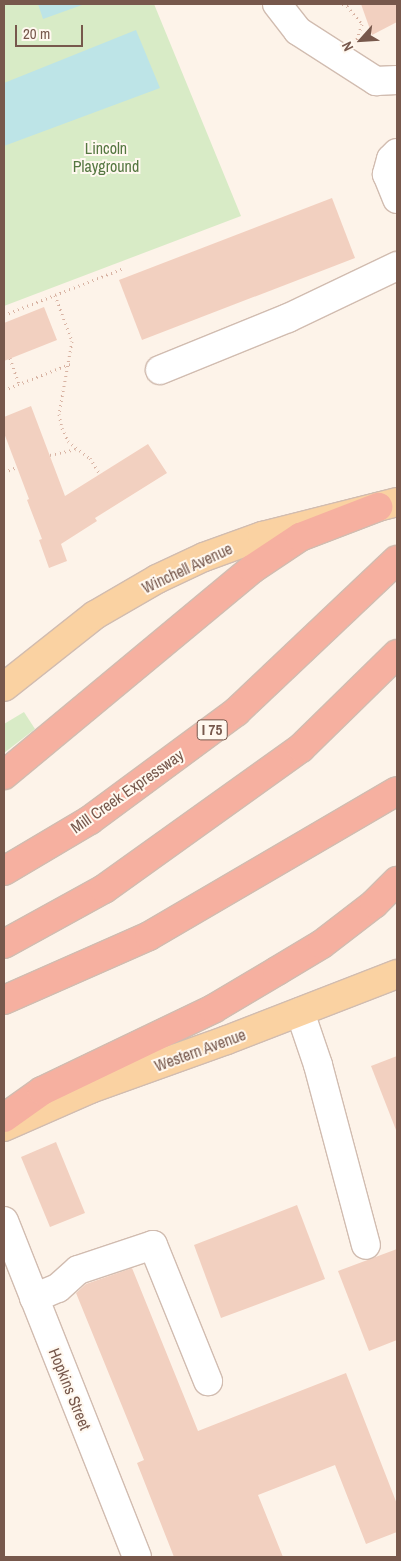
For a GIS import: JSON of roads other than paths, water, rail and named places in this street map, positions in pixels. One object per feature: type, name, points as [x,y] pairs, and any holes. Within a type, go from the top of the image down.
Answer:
[{"type":"highway","points":[[4,775],[252,568],[300,537],[388,505]]},
{"type":"highway","name":"Mill Creek Expressway","points":[[4,871],[90,820],[236,712],[397,560]]},
{"type":"highway","points":[[4,944],[104,888],[300,748],[397,654]]},
{"type":"highway","points":[[4,1000],[149,936],[397,791]]},
{"type":"highway","points":[[4,1118],[42,1091],[213,1009],[269,976],[322,944],[374,904],[397,881]]},
{"type":"main road","name":"Winchell Avenue","points":[[4,688],[95,615],[157,579],[204,557],[262,536],[388,505]]},
{"type":"main road","name":"Western Avenue","points":[[4,1127],[90,1089],[300,1012],[397,974]]},
{"type":"street","points":[[277,4],[298,31],[347,63],[376,81],[397,80]]},
{"type":"street","points":[[397,153],[390,159],[386,174],[397,199]]},
{"type":"street","points":[[160,370],[288,318],[397,266]]},
{"type":"street","points":[[300,1012],[318,1065],[366,1245]]},
{"type":"street","name":"Hopkins Street","points":[[4,1221],[137,1557]]},
{"type":"street","points":[[34,1298],[58,1288],[78,1270],[153,1245],[208,1381]]},
{"type":"water","points":[[38,4],[81,4],[82,5],[43,19]]},
{"type":"water","points":[[136,30],[160,88],[4,146],[4,83]]},
{"type":"park label","name":"Lincoln Playground","points":[[106,157]]}]
